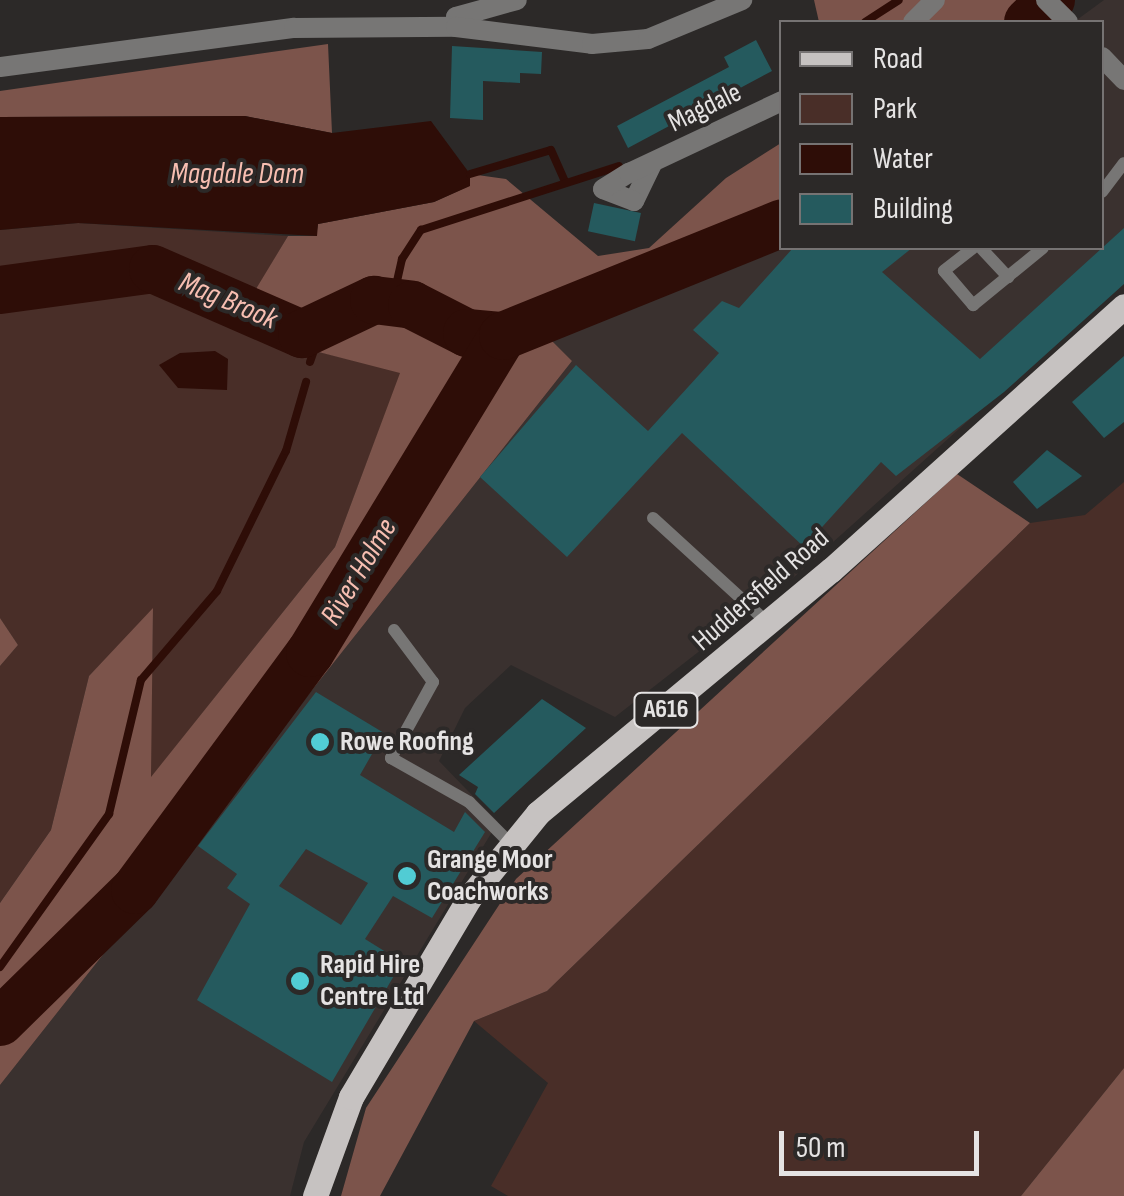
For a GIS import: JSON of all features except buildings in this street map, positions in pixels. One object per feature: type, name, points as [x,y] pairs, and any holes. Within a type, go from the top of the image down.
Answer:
[{"type":"main road","name":"Huddersfield Road","points":[[315,1196],[351,1097],[469,898],[538,814],[768,623],[1124,306]]},
{"type":"street","points":[[456,28],[456,17],[517,0]]},
{"type":"street","points":[[0,66],[294,28],[456,28],[570,44],[648,39],[742,0]]},
{"type":"street","points":[[915,20],[934,0]]},
{"type":"street","points":[[1046,0],[1066,20]]},
{"type":"street","points":[[1104,59],[1124,80]]},
{"type":"street","name":"Magdale","points":[[652,164],[779,103]]},
{"type":"lane","points":[[1104,189],[1124,162]]},
{"type":"lane","points":[[970,250],[944,271],[974,306],[1040,250]]},
{"type":"lane","points":[[984,250],[1008,277]]},
{"type":"lane","points":[[653,518],[768,623]]},
{"type":"lane","points":[[394,630],[433,682],[391,758],[469,802],[512,845]]},
{"type":"shaded area","points":[[814,0],[1016,0],[1032,13],[1024,20],[819,20]]},
{"type":"shaded area","points":[[1104,0],[1124,0],[1124,281],[793,578],[615,717],[511,665],[465,708],[439,761],[498,822],[304,1142],[290,1196],[0,1196],[0,1085],[572,361],[549,338],[779,244],[779,250],[1104,250],[1104,20],[1077,20]]},
{"type":"shaded area","points":[[328,44],[332,133],[245,116],[0,117],[0,91]]},
{"type":"shaded area","points":[[779,144],[779,221],[572,297],[549,338],[572,361],[0,1085],[0,903],[51,830],[89,676],[153,608],[151,777],[335,547],[400,373],[303,348],[239,317],[288,236],[316,236],[318,224],[434,202],[469,186],[470,174],[506,179],[598,256],[649,248],[726,178]]},
{"type":"shaded area","points":[[957,474],[1030,523],[547,991],[474,1021],[380,1196],[341,1196],[366,1108],[516,879]]},
{"type":"shaded area","points":[[0,618],[18,645],[0,666]]},
{"type":"shaded area","points":[[1124,1068],[1124,1196],[1021,1196]]},
{"type":"green space","points":[[78,223],[288,236],[240,317],[303,348],[401,372],[335,547],[150,779],[153,610],[89,676],[51,830],[0,903],[0,666],[18,645],[0,618],[0,230]]},
{"type":"green space","points":[[1124,482],[1124,1068],[1021,1196],[508,1196],[491,1186],[548,1083],[474,1021],[547,991],[1030,523],[1085,515]]},
{"type":"water","name":"Magdale Dam","points":[[245,116],[332,133],[431,121],[470,174],[470,186],[434,202],[318,224],[317,236],[78,223],[0,230],[0,117]]},
{"type":"water","points":[[215,351],[228,359],[227,390],[178,388],[159,365],[180,353]]},
{"type":"waterway","points":[[868,20],[899,0]]},
{"type":"waterway","name":"River Holme","points":[[1030,20],[1051,0]]},
{"type":"waterway","points":[[470,174],[551,150],[565,181]]},
{"type":"waterway","points":[[392,303],[402,259],[421,230],[619,166]]},
{"type":"waterway","name":"River Holme","points":[[0,1022],[135,890],[310,653],[503,336],[779,224]]},
{"type":"waterway","name":"Mag Brook","points":[[0,290],[153,269],[302,334],[374,300],[412,305],[467,333],[503,336]]},
{"type":"waterway","points":[[310,362],[324,322]]},
{"type":"waterway","points":[[0,967],[109,814],[141,680],[217,591],[286,451],[306,382]]},
{"type":"place","name":"Rowe Roofing","points":[[320,742]]},
{"type":"place","name":"Grange Moor Coachworks","points":[[407,876]]},
{"type":"place","name":"Rapid Hire Centre Ltd","points":[[300,981]]}]
